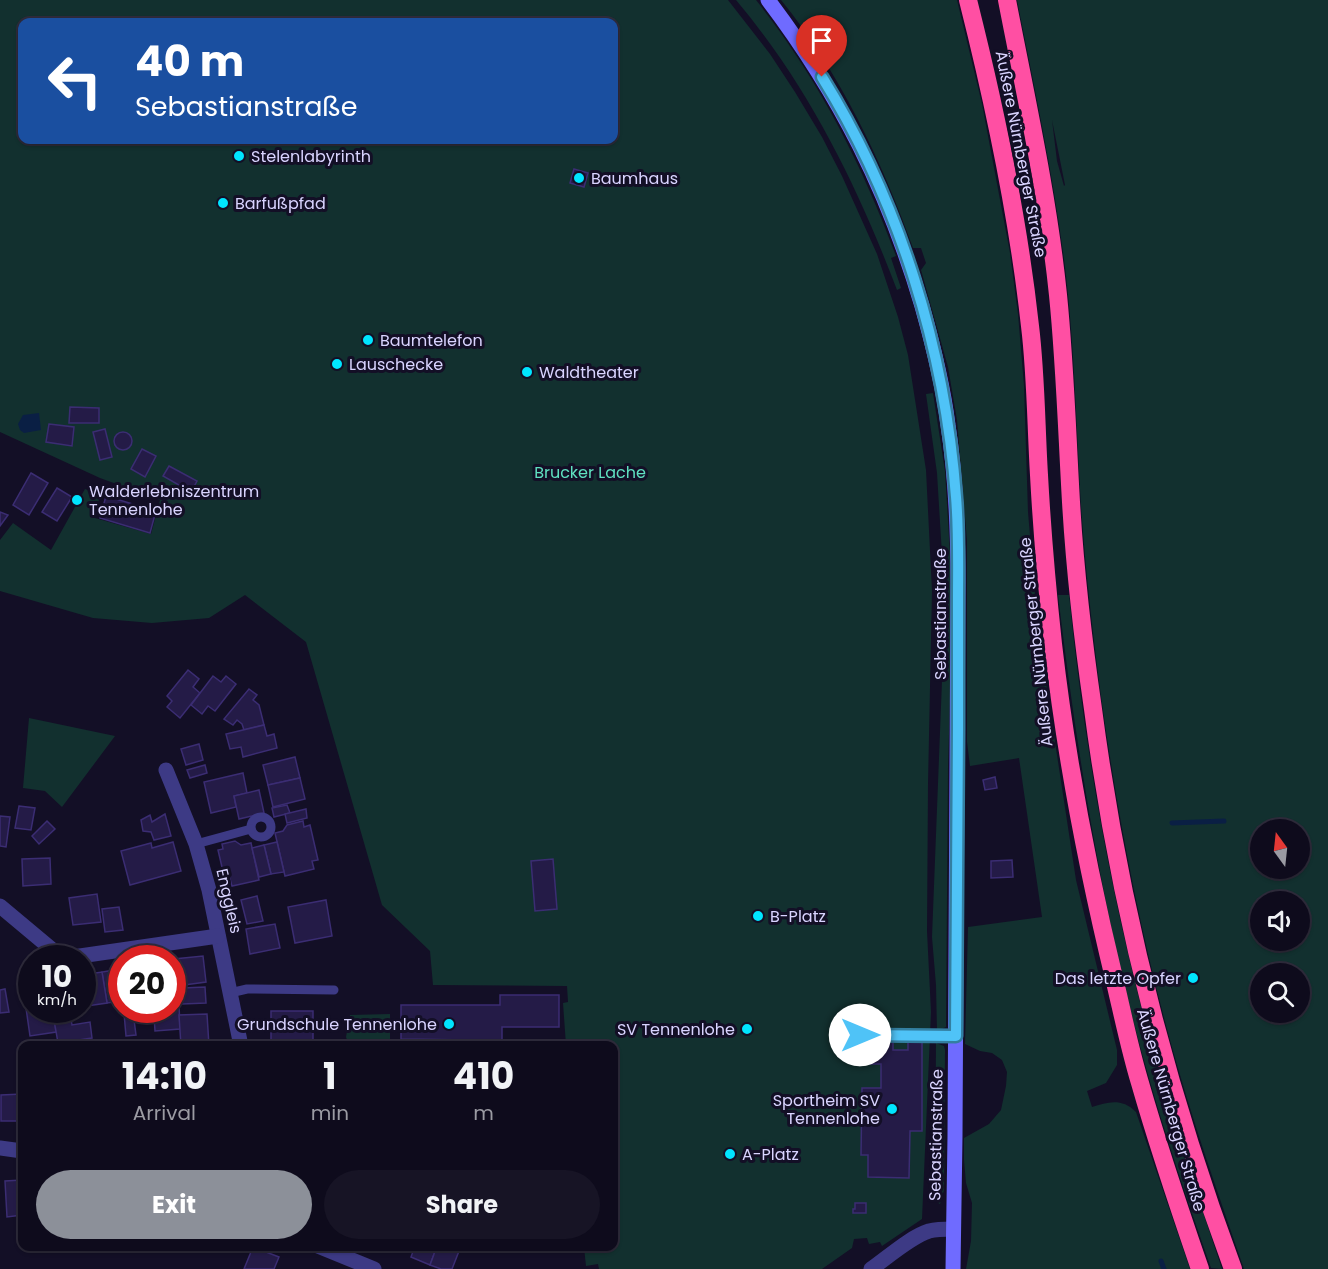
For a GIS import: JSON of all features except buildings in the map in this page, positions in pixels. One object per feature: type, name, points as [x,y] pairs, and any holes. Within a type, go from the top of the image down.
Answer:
[{"type":"highway","name":"Äußere Nürnberger Straße","points":[[968,0],[1005,162],[1025,286],[1033,358],[1039,477],[1052,634],[1075,792],[1101,924],[1139,1082],[1170,1183],[1200,1269]]},
{"type":"highway","name":"Äußere Nürnberger Straße","points":[[1007,0],[1054,260],[1063,345],[1076,568],[1104,786],[1150,1002],[1181,1113],[1233,1269]]},
{"type":"street","name":"Sebastianstraße","points":[[768,0],[809,57],[834,97],[877,181],[911,268],[932,342],[948,426],[956,498],[958,551],[956,1036],[952,1269]]},
{"type":"street","name":"Enggleis","points":[[166,770],[196,844],[209,890],[240,1041]]},
{"type":"street","points":[[0,906],[55,952],[63,956],[73,957],[218,936]]},
{"type":"street","points":[[0,1148],[18,1150]]},
{"type":"street","points":[[871,1269],[919,1235],[930,1231],[953,1229]]},
{"type":"street","points":[[330,1251],[374,1269]]},
{"type":"lane","points":[[196,844],[251,830]]},
{"type":"lane","points":[[230,993],[247,989],[334,990]]},
{"type":"lane","points":[[860,1035],[956,1036]]},
{"type":"green space","name":"Brucker Lache","points":[[0,0],[728,0],[770,54],[795,92],[842,176],[877,254],[908,355],[926,470],[932,591],[927,931],[931,1012],[922,1219],[882,1246],[880,1242],[869,1244],[867,1238],[854,1239],[852,1248],[822,1269],[599,1269],[598,1264],[586,1266],[584,1251],[618,1251],[618,1041],[566,1041],[563,1003],[568,1002],[567,986],[433,985],[430,951],[382,905],[306,642],[245,595],[209,618],[152,623],[93,618],[0,591],[0,540],[13,523],[51,550],[85,489],[100,495],[95,518],[151,534],[160,500],[100,478],[0,432]]},
{"type":"green space","points":[[736,0],[756,0],[819,91],[853,155],[883,222],[896,256],[891,258],[901,288],[897,290],[848,175],[829,138],[786,67]]},
{"type":"green space","points":[[781,0],[957,0],[982,104],[1010,253],[1024,386],[1028,512],[1038,630],[1076,880],[1117,1050],[1117,1065],[1106,1083],[1087,1091],[1092,1107],[1120,1103],[1136,1112],[1190,1269],[966,1269],[971,1241],[972,1203],[966,1183],[964,1138],[989,1124],[1001,1110],[1007,1072],[1002,1060],[992,1053],[980,1051],[965,1044],[968,927],[1042,917],[1019,758],[970,766],[967,742],[967,541],[957,420],[948,367],[921,270],[926,263],[921,248],[913,248],[873,150],[840,87],[822,56]]},
{"type":"green space","points":[[1017,0],[1328,0],[1328,1269],[1244,1269],[1187,1098],[1148,955],[1114,783],[1091,618],[1066,275],[1050,172]],"holes":[[[1052,120],[1065,185],[1064,186],[1057,161]]]},
{"type":"green space","points":[[933,393],[945,471],[953,604],[948,767],[946,1027],[937,1031],[932,937],[945,604],[937,473],[926,394]]},
{"type":"green space","points":[[1058,595],[1069,595],[1089,753],[1107,858],[1130,962],[1180,1142],[1222,1269],[1211,1268],[1169,1143],[1119,964],[1088,807]]},
{"type":"green space","points":[[29,718],[115,736],[62,807],[45,791],[23,788]]},
{"type":"green space","points":[[390,1014],[390,1041],[347,1040],[350,1015]]},
{"type":"green space","points":[[936,1043],[944,1046],[945,1050],[944,1190],[940,1204],[935,1201]]},
{"type":"water","points":[[39,413],[41,430],[24,433],[20,430],[18,424],[23,415]]},
{"type":"waterway","points":[[1172,823],[1224,821]]},
{"type":"waterway","points":[[1161,1261],[1164,1269]]},
{"type":"place","name":"Stelenlabyrinth","points":[[239,156]]},
{"type":"place","name":"Baumhaus","points":[[579,178]]},
{"type":"place","name":"Barfußpfad","points":[[223,203]]},
{"type":"place","name":"Baumtelefon","points":[[368,340]]},
{"type":"place","name":"Lauschecke","points":[[337,364]]},
{"type":"place","name":"Waldtheater","points":[[527,372]]},
{"type":"place","name":"Walderlebniszentrum Tennenlohe","points":[[77,500]]},
{"type":"place","name":"B-Platz","points":[[758,916]]},
{"type":"place","name":"Das letzte Opfer","points":[[1193,978]]},
{"type":"place","name":"Grundschule Tennenlohe","points":[[449,1024]]},
{"type":"place","name":"SV Tennenlohe","points":[[747,1029]]},
{"type":"place","name":"Sportheim SV Tennenlohe","points":[[892,1109]]},
{"type":"place","name":"A-Platz","points":[[730,1154]]},
{"type":"route","points":[[822,77],[877,181],[911,268],[942,385],[956,498],[958,709],[956,1036],[860,1035]]}]
